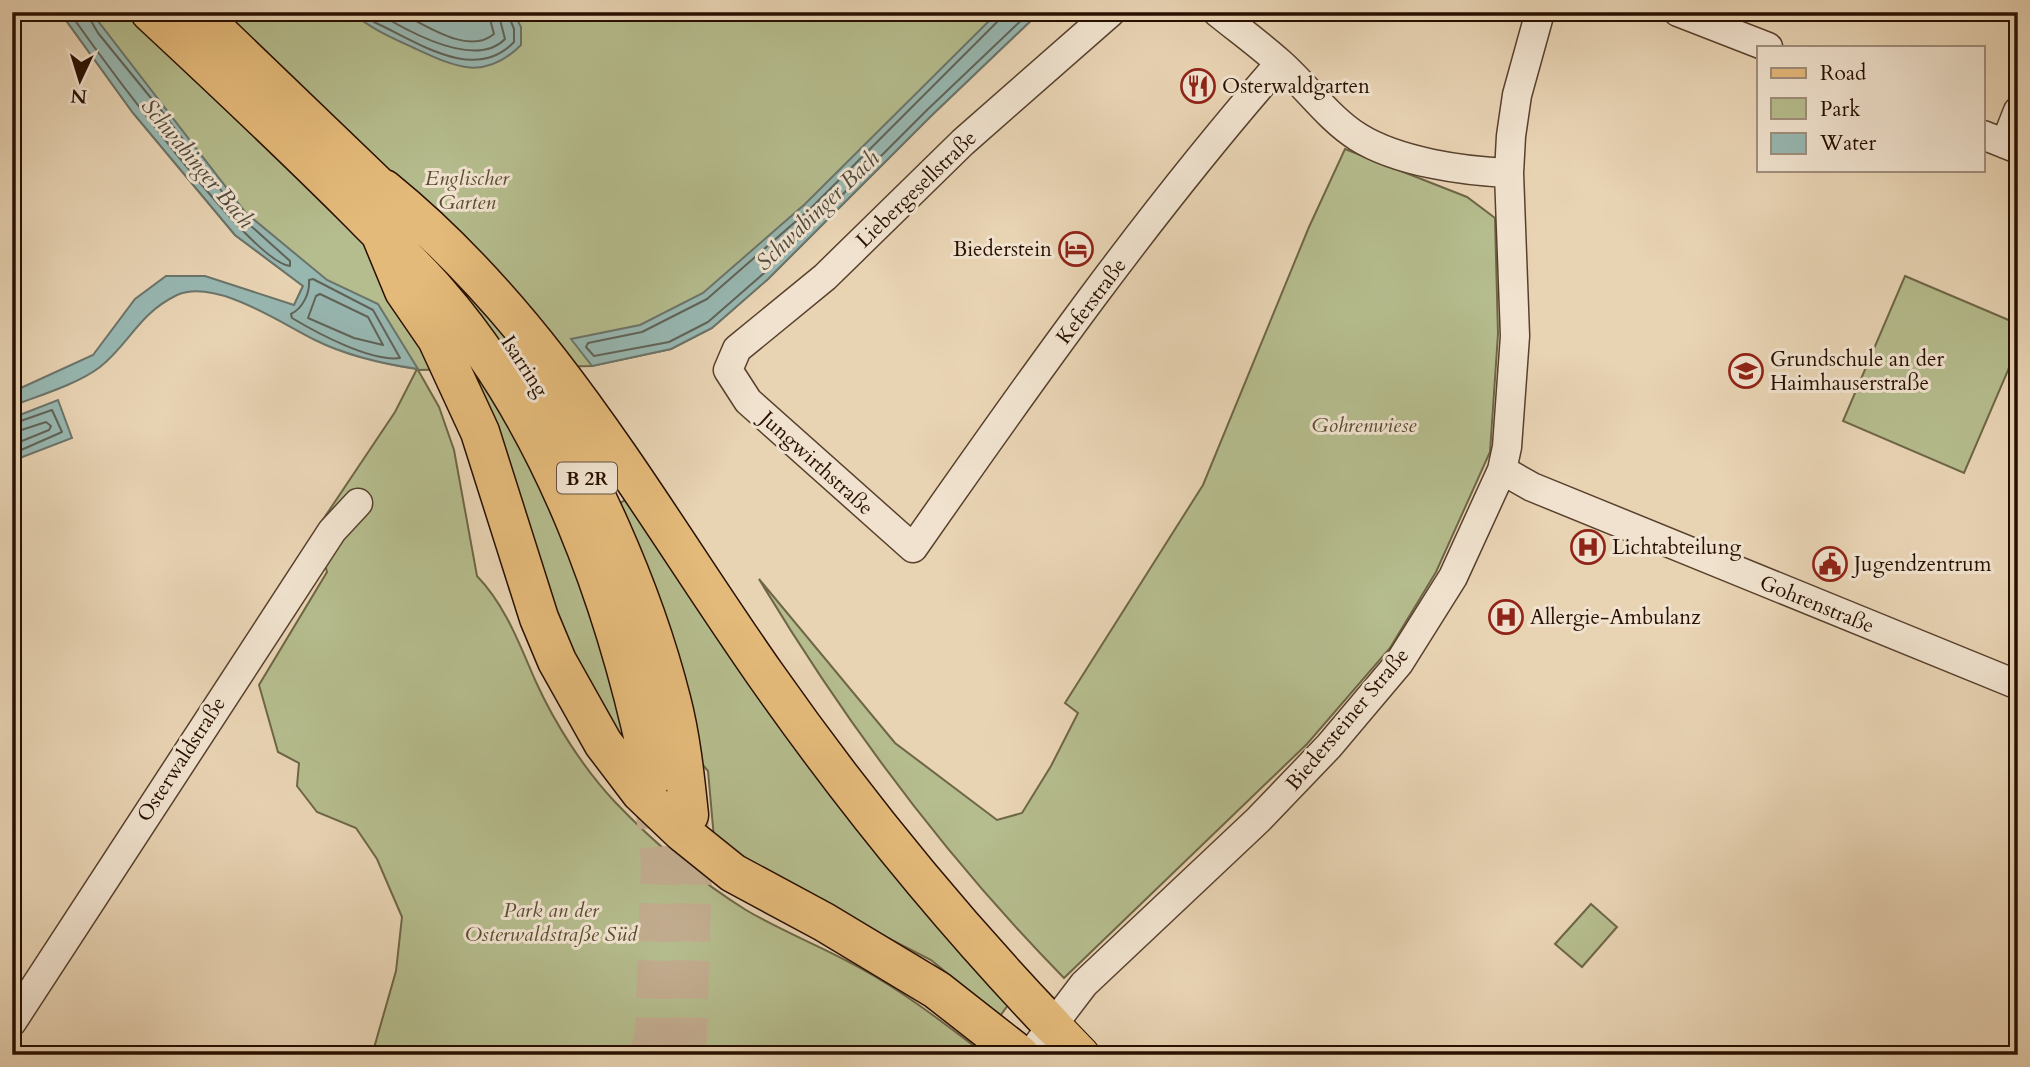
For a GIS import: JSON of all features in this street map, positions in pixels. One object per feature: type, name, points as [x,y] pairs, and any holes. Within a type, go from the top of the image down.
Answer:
[{"type":"highway","name":"Isarring","points":[[150,12],[298,151],[439,294],[493,367],[542,454],[591,559],[614,624],[639,713],[652,778]]},
{"type":"highway","name":"Isarring","points":[[197,12],[384,189],[468,286],[526,362],[620,546],[648,619],[672,701],[689,816]]},
{"type":"highway","points":[[384,189],[428,225],[493,290],[546,354],[766,675],[865,808],[925,883],[1052,1025]]},
{"type":"highway","points":[[380,233],[404,291],[437,339],[480,432],[539,618],[557,661],[589,721],[634,783],[682,832],[733,873],[824,922],[937,990],[1020,1055]]},
{"type":"main road","points":[[1052,1025],[1080,1055]]},
{"type":"street","name":"Liebergesellstraße","points":[[729,370],[737,349],[825,277],[983,124],[1111,12]]},
{"type":"street","points":[[1217,12],[1280,63],[1358,137],[1389,151],[1436,163],[1474,172],[1509,173]]},
{"type":"street","name":"Biedersteiner Straße","points":[[1030,1055],[1084,984],[1303,774],[1399,663],[1452,577],[1502,470],[1507,447],[1515,336],[1509,173],[1517,95],[1540,12]]},
{"type":"street","points":[[1678,12],[1765,46]]},
{"type":"street","name":"Keferstraße","points":[[913,548],[1030,381],[1232,117],[1280,63]]},
{"type":"street","points":[[2002,142],[2018,111]]},
{"type":"street","name":"Jungwirthstraße","points":[[729,370],[748,401],[913,548]]},
{"type":"street","name":"Gohrenstraße","points":[[1502,470],[1532,487],[2018,685]]},
{"type":"street","name":"Osterwaldstraße","points":[[12,1022],[332,531],[358,503]]},
{"type":"green space","points":[[60,12],[1040,12],[931,116],[768,279],[712,328],[671,349],[592,366],[418,370],[439,407],[454,450],[477,576],[504,613],[561,730],[603,789],[661,847],[711,886],[760,918],[846,960],[891,986],[978,1049],[981,1055],[372,1055],[396,971],[402,917],[377,859],[356,828],[317,812],[297,786],[299,763],[278,752],[259,685],[327,572],[316,530],[395,412],[417,369],[349,353],[286,323],[303,286],[235,235],[133,113]]},
{"type":"green space","name":"Gohrenwiese","points":[[1345,149],[1467,197],[1495,218],[1498,334],[1490,452],[1436,572],[1390,648],[1307,744],[1064,978],[938,837],[826,685],[759,579],[895,743],[997,820],[1022,813],[1051,766],[1078,713],[1065,703],[1203,485],[1309,227]]},
{"type":"green space","points":[[1905,276],[2018,324],[2018,347],[1964,473],[1843,421]]},
{"type":"green space","points":[[482,375],[572,544],[628,746],[597,706],[569,652],[473,380]]},
{"type":"green space","points":[[625,500],[1011,1001],[1000,1016],[931,960],[783,884],[714,838],[708,771],[697,758],[617,505]]},
{"type":"green space","points":[[1591,904],[1617,927],[1582,967],[1555,944]]},
{"type":"water","name":"Schwabinger Bach","points":[[60,12],[91,12],[246,213],[327,280],[378,304],[418,369],[378,362],[340,351],[248,305],[210,293],[193,291],[177,295],[153,311],[110,358],[91,373],[12,406],[12,392],[93,355],[135,299],[166,276],[205,276],[294,305],[303,286],[235,235],[133,113]]},
{"type":"water","points":[[351,12],[513,12],[521,27],[521,45],[494,64],[482,67],[456,65],[388,36]]},
{"type":"water","name":"Schwabinger Bach","points":[[998,12],[1040,12],[931,116],[768,279],[712,328],[671,349],[592,366],[571,339],[640,325],[703,293],[805,204]]},
{"type":"water","points":[[58,400],[72,438],[12,461],[12,418]]},
{"type":"tunnel","points":[[649,1055],[654,1033],[660,864],[652,783]]},
{"type":"tunnel","points":[[684,1055],[688,1037],[693,870],[689,815]]},
{"type":"place","name":"Osterwaldgarten","points":[[1198,86]]},
{"type":"place","name":"Biederstein","points":[[1076,249]]},
{"type":"place","name":"Grundschule an der Haimhauserstraße","points":[[1746,371]]},
{"type":"place","name":"Lichtabteilung","points":[[1588,547]]},
{"type":"place","name":"Jugendzentrum","points":[[1830,564]]},
{"type":"place","name":"Allergie-Ambulanz","points":[[1506,617]]},
{"type":"park label","name":"Englischer Garten","points":[[467,190]]},
{"type":"park label","name":"Park an der Osterwaldstraße Süd","points":[[551,922]]}]
